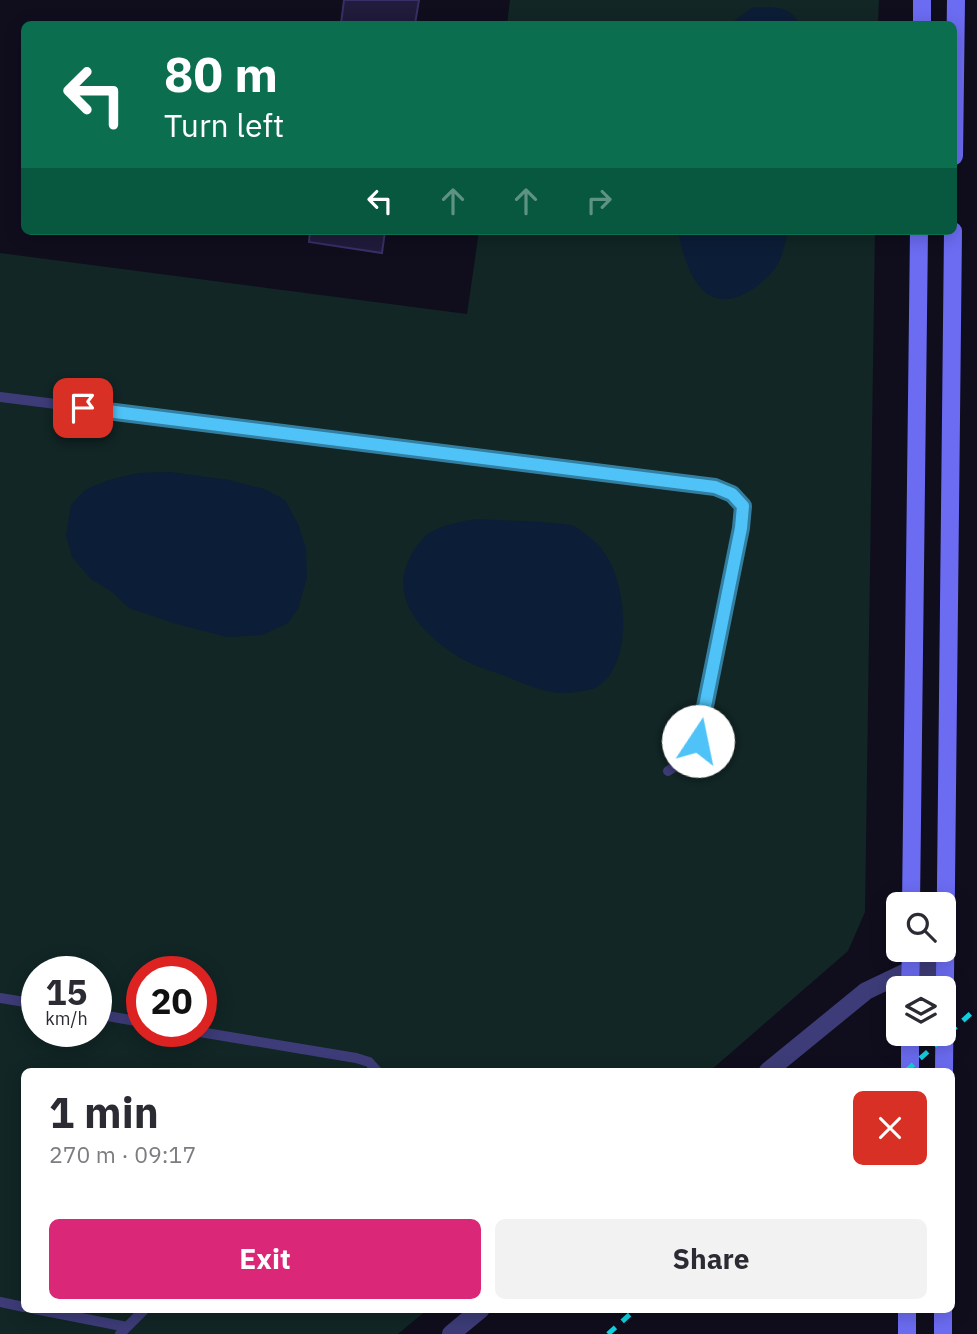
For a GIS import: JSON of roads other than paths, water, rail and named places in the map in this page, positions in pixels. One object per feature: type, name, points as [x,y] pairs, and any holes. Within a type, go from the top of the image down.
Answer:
[{"type":"main road","points":[[922,0],[922,21]]},
{"type":"main road","points":[[956,0],[956,21]]},
{"type":"main road","points":[[911,892],[919,235]]},
{"type":"main road","points":[[944,1068],[953,235]]},
{"type":"main road","points":[[910,962],[910,976]]},
{"type":"main road","points":[[909,1068],[910,1046]]},
{"type":"main road","points":[[907,1334],[908,1313]]},
{"type":"main road","points":[[943,1313],[943,1334]]},
{"type":"street","points":[[772,1068],[866,991],[910,970],[945,967]]},
{"type":"street","points":[[450,1334],[476,1313]]},
{"type":"lane","points":[[0,397],[715,487],[732,494],[743,506],[741,528],[698,741],[691,754],[668,771]]},
{"type":"lane","points":[[0,998],[21,1001]]},
{"type":"lane","points":[[217,1035],[356,1058],[369,1062],[374,1068]]},
{"type":"lane","points":[[0,1302],[21,1306]]},
{"type":"lane","points":[[52,1313],[123,1330],[141,1313]]},
{"type":"water","points":[[753,7],[774,7],[786,10],[798,21],[734,21]]},
{"type":"water","points":[[679,235],[787,235],[784,249],[769,276],[750,291],[729,299],[708,294],[699,286],[683,253]]},
{"type":"water","points":[[170,472],[229,480],[264,489],[285,500],[298,524],[306,548],[307,577],[298,609],[288,623],[262,635],[227,637],[173,623],[129,608],[112,592],[91,579],[72,557],[66,535],[71,505],[85,490],[109,480],[138,473]]},
{"type":"water","points":[[474,519],[574,526],[591,538],[609,559],[621,597],[622,639],[618,659],[609,675],[597,687],[585,691],[548,692],[476,666],[440,643],[417,620],[404,593],[404,578],[414,551],[434,530]]},
{"type":"railway","points":[[909,1068],[977,1008]]},
{"type":"railway","points":[[608,1334],[632,1313]]}]
